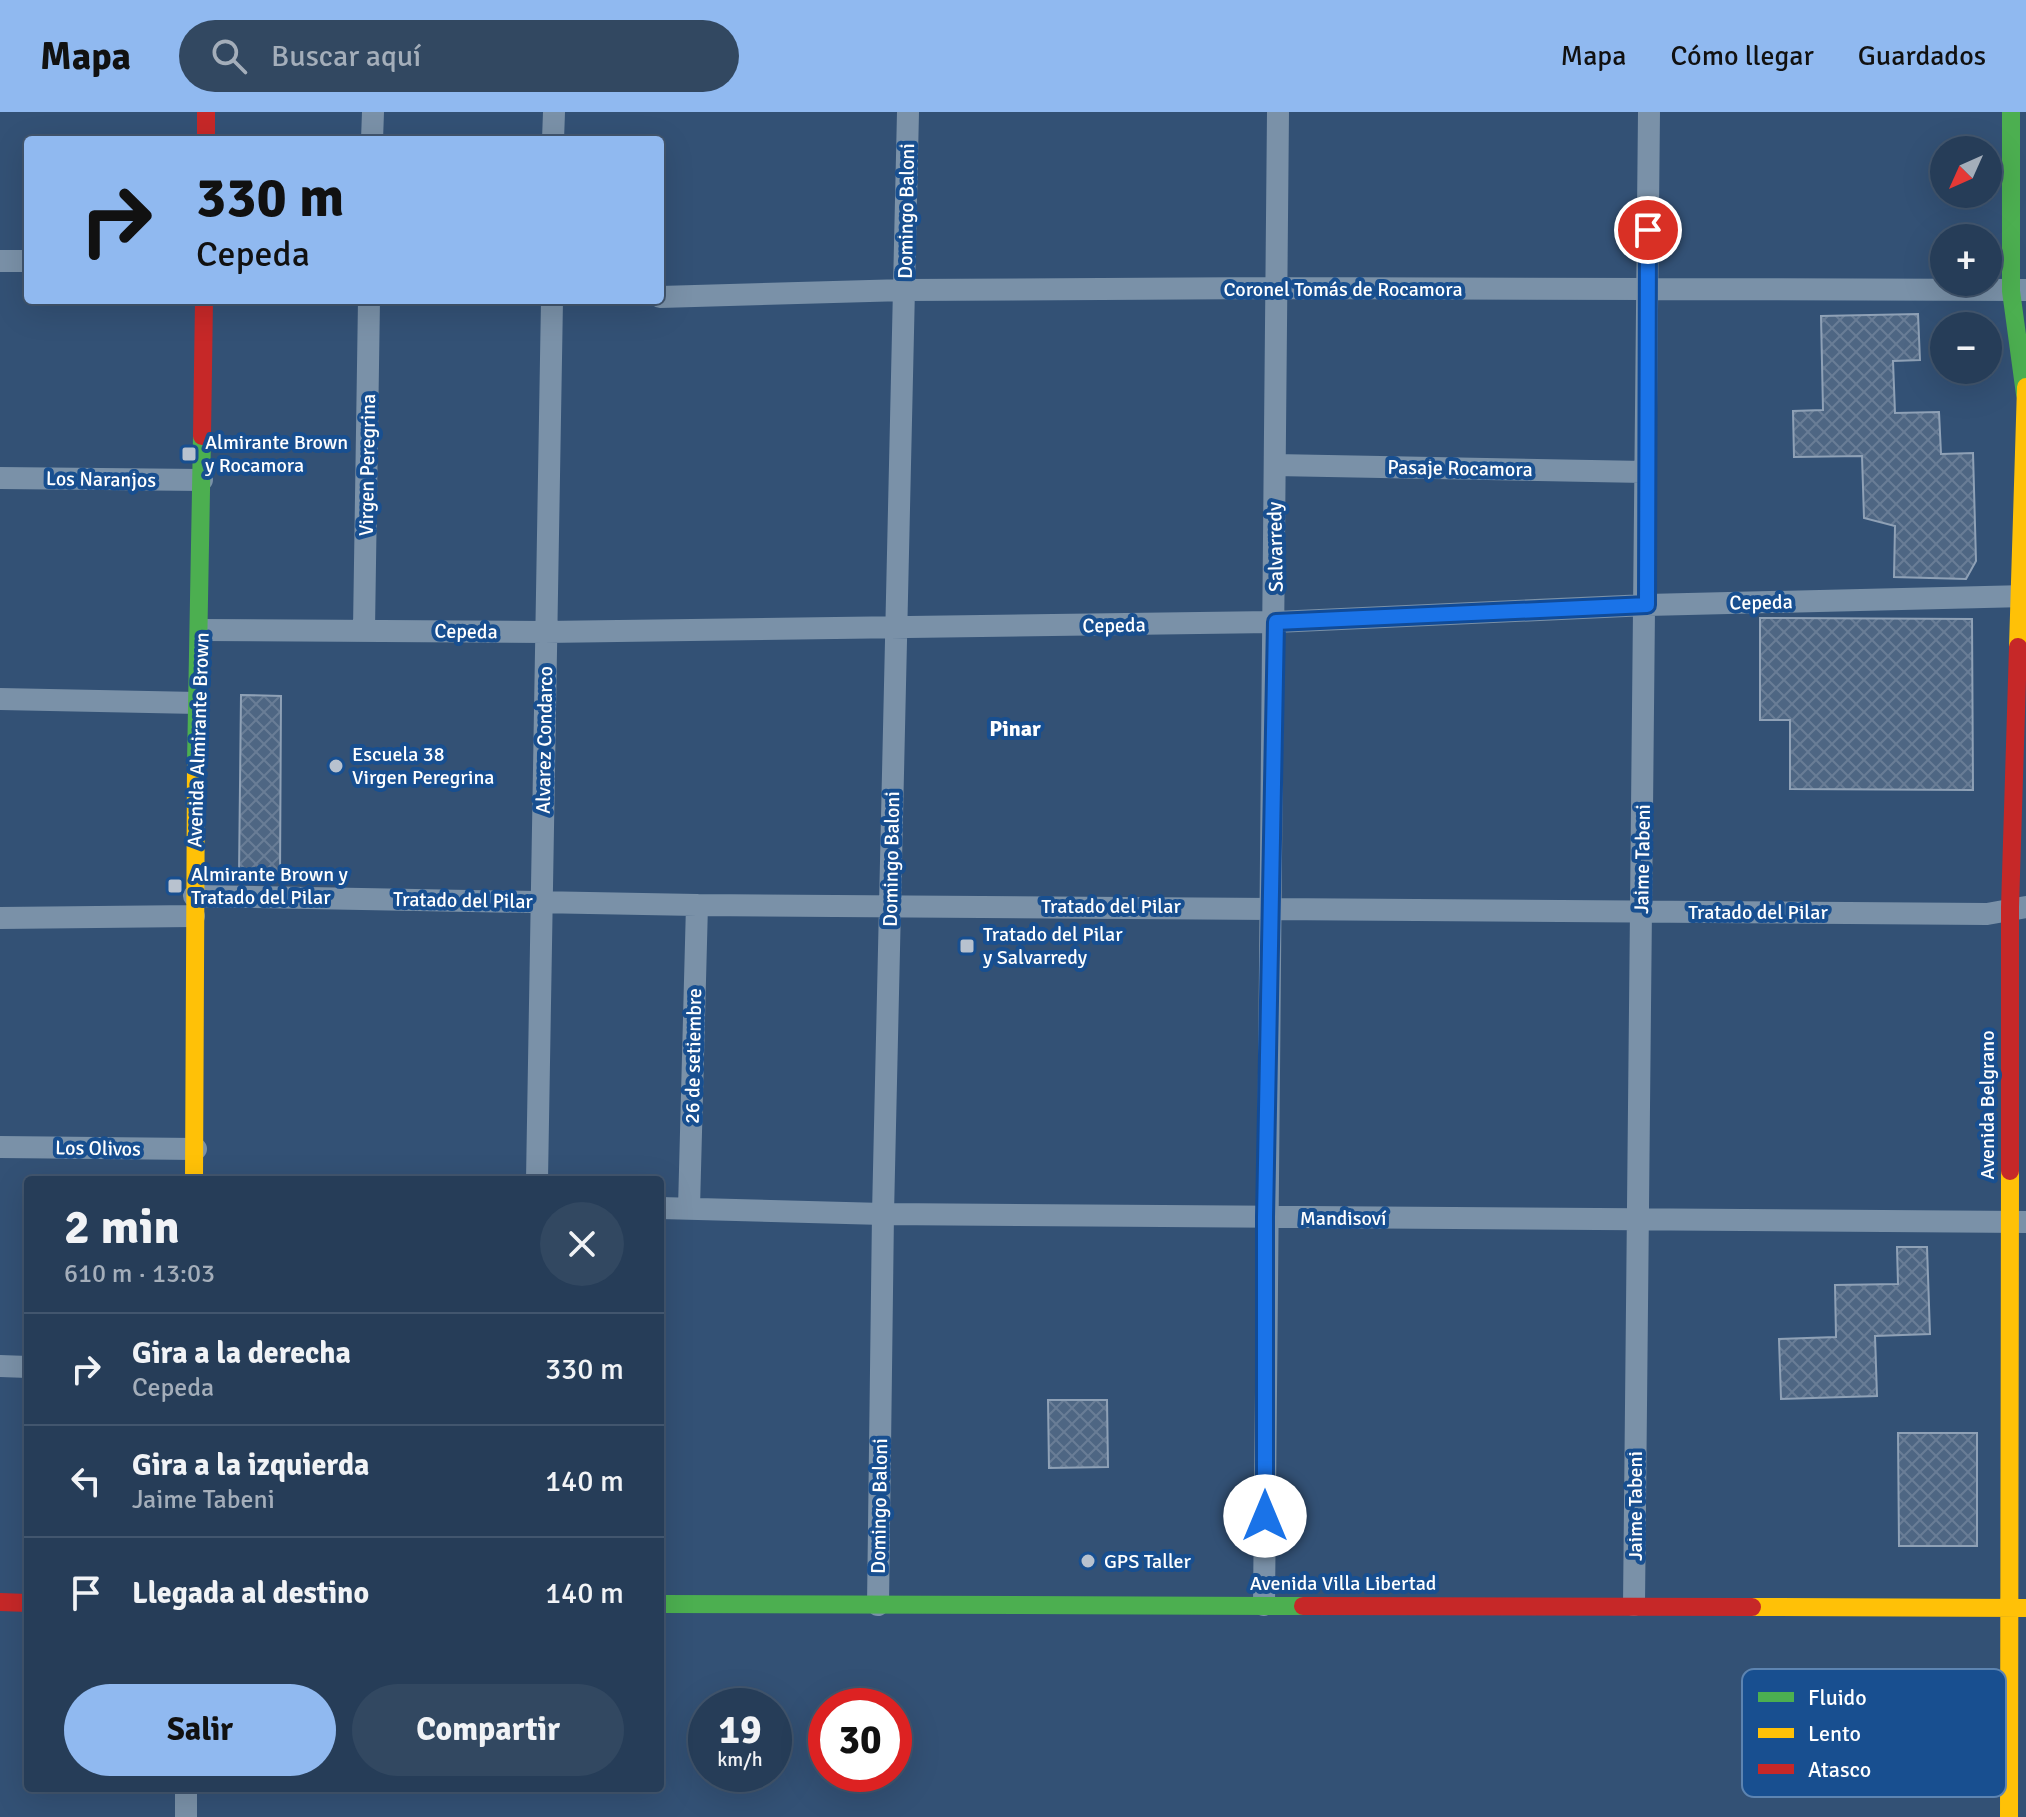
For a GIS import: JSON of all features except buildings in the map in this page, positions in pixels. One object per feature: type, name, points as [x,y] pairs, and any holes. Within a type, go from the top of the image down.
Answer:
[{"type":"main road","points":[[206,112],[206,136]]},
{"type":"main road","name":"Avenida Belgrano","points":[[2008,1816],[2018,1608],[2018,907],[2025,394],[2011,112]]},
{"type":"main road","name":"Avenida Almirante Brown","points":[[194,1176],[194,906],[201,630],[204,304]]},
{"type":"main road","name":"Avenida Belgrano","points":[[2025,394],[2026,387]]},
{"type":"main road","points":[[0,1602],[24,1603]]},
{"type":"main road","name":"Avenida Villa Libertad","points":[[664,1604],[2018,1608]]},
{"type":"main road","points":[[2008,1816],[2026,1800]]},
{"type":"street","points":[[372,136],[373,112]]},
{"type":"street","points":[[553,136],[554,112]]},
{"type":"street","name":"Domingo Baloni","points":[[878,1605],[883,1214],[908,112]]},
{"type":"street","name":"Salvarredy","points":[[1264,1605],[1265,1217],[1276,622],[1278,112]]},
{"type":"street","name":"Jaime Tabeni","points":[[1634,1605],[1636,1220],[1647,605],[1645,472],[1649,112]]},
{"type":"street","points":[[0,261],[24,261]]},
{"type":"street","name":"Coronel Tomás de Rocamora","points":[[664,297],[905,290],[1276,288],[2018,291]]},
{"type":"street","name":"Virgen Peregrina","points":[[364,629],[369,304]]},
{"type":"street","name":"Alvarez Condarco","points":[[537,1176],[552,304]]},
{"type":"street","name":"Pasaje Rocamora","points":[[1275,465],[1645,472]]},
{"type":"street","name":"Los Naranjos","points":[[0,478],[202,480]]},
{"type":"street","name":"Cepeda","points":[[201,630],[545,632],[1276,622],[1647,605],[2023,596]]},
{"type":"street","points":[[0,699],[198,703]]},
{"type":"street","name":"Tratado del Pilar","points":[[0,918],[194,906],[542,902],[1987,914],[2018,907]]},
{"type":"street","name":"26 de setiembre","points":[[689,1208],[697,905]]},
{"type":"street","name":"Los Olivos","points":[[0,1147],[196,1149]]},
{"type":"street","name":"Mandisoví","points":[[664,1208],[883,1214],[2017,1222]]},
{"type":"street","points":[[0,1366],[24,1367]]},
{"type":"street","points":[[186,1792],[186,1817]]},
{"type":"traffic: fast","points":[[2011,112],[2011,291],[2025,394]]},
{"type":"traffic: fast","points":[[196,763],[202,436]]},
{"type":"traffic: fast","points":[[664,1604],[1303,1606]]},
{"type":"traffic: slow","points":[[2018,647],[2026,387]]},
{"type":"traffic: slow","points":[[194,1176],[196,763]]},
{"type":"traffic: slow","points":[[2009,1817],[2010,1171]]},
{"type":"traffic: slow","points":[[1752,1607],[2026,1608]]},
{"type":"traffic: jam","points":[[206,112],[206,136]]},
{"type":"traffic: jam","points":[[202,436],[204,304]]},
{"type":"traffic: jam","points":[[2010,1171],[2010,907],[2018,647]]},
{"type":"traffic: jam","points":[[0,1602],[24,1603]]},
{"type":"traffic: jam","points":[[1303,1606],[1752,1607]]},
{"type":"place","name":"Almirante Brown y Rocamora","points":[[189,454]]},
{"type":"place","name":"Escuela 38 Virgen Peregrina","points":[[336,766]]},
{"type":"place","name":"Almirante Brown y Tratado del Pilar","points":[[175,886]]},
{"type":"place","name":"Tratado del Pilar y Salvarredy","points":[[967,946]]},
{"type":"place","name":"GPS Taller","points":[[1088,1561]]},
{"type":"district","name":"Pinar","points":[[1015,728]]},
{"type":"route","points":[[1265,1516],[1265,1217],[1276,622],[1647,605],[1648,230]]}]
